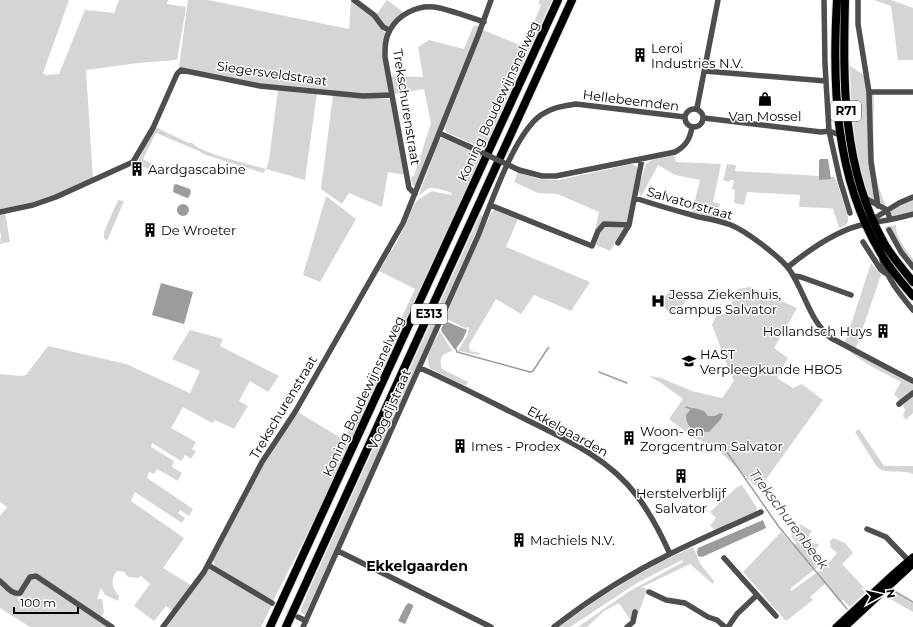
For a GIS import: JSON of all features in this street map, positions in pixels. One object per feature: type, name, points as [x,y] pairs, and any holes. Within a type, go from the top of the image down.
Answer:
[{"type":"highway","name":"Koning Boudewijnsnelweg","points":[[270,627],[558,0]]},
{"type":"highway","name":"Koning Boudewijnsnelweg","points":[[286,627],[572,0]]},
{"type":"highway","name":"R71","points":[[836,0],[835,57],[838,120],[846,166],[855,198],[865,224],[880,253],[913,296]]},
{"type":"highway","name":"R71","points":[[845,0],[844,90],[848,128],[855,166],[864,198],[885,244],[913,282]]},
{"type":"main road","points":[[836,627],[912,561]]},
{"type":"main road","points":[[845,627],[912,561]]},
{"type":"street","points":[[354,0],[374,15],[383,27],[389,30],[397,20],[406,13],[416,9],[428,7],[440,8],[484,22]]},
{"type":"street","name":"Trekschurenstraat","points":[[163,627],[194,587],[208,565],[262,462],[295,412],[403,223],[484,22],[491,0]]},
{"type":"street","name":"Hellebeemden","points":[[697,108],[718,0]]},
{"type":"street","points":[[824,0],[829,131],[840,180],[850,213]]},
{"type":"street","points":[[858,0],[858,24],[869,92],[871,162],[878,206]]},
{"type":"street","name":"Trekschurenstraat","points":[[389,30],[386,40],[385,57],[409,188],[415,194]]},
{"type":"street","name":"Siegersveldstraat","points":[[0,212],[33,205],[56,197],[133,162],[153,128],[177,74],[181,70],[260,86],[364,96],[392,95]]},
{"type":"street","points":[[704,71],[826,81]]},
{"type":"street","points":[[869,92],[913,92]]},
{"type":"street","name":"Hellebeemden","points":[[490,205],[522,135],[535,120],[550,110],[576,104],[685,117]]},
{"type":"street","name":"Hellebeemden","points":[[685,117],[689,110],[697,108]]},
{"type":"street","name":"Hellebeemden","points":[[692,127],[700,125],[704,118],[702,112],[697,108]]},
{"type":"street","name":"Hellebeemden","points":[[685,117],[688,125],[692,127]]},
{"type":"street","points":[[704,118],[821,132],[829,131],[840,135]]},
{"type":"street","points":[[829,131],[838,120]]},
{"type":"street","name":"Hellebeemden","points":[[439,134],[519,170],[542,176],[556,176],[676,152],[683,148],[691,136],[692,127]]},
{"type":"street","name":"Salvatorstraat","points":[[618,243],[629,225],[642,160]]},
{"type":"street","points":[[874,221],[887,210],[913,197]]},
{"type":"street","name":"Salvatorstraat","points":[[635,198],[666,208],[731,225],[752,237],[788,267],[802,290],[812,315],[823,332],[831,338],[913,381]]},
{"type":"street","points":[[864,198],[887,210],[890,219]]},
{"type":"street","points":[[490,205],[592,246],[598,231],[604,224],[629,225]]},
{"type":"street","name":"Voogdijstraat","points":[[303,627],[420,368],[490,205]]},
{"type":"street","points":[[788,267],[809,249],[821,242],[856,227],[874,221],[896,219],[913,214]]},
{"type":"street","points":[[889,230],[901,252],[913,268]]},
{"type":"street","points":[[863,242],[881,270],[887,274]]},
{"type":"street","points":[[880,253],[887,274],[901,296],[913,310]]},
{"type":"street","points":[[794,276],[801,277],[851,295]]},
{"type":"street","name":"Ekkelgaarden","points":[[420,368],[568,440],[603,462],[637,495],[670,554]]},
{"type":"street","points":[[899,404],[913,393]]},
{"type":"street","points":[[554,627],[612,586],[670,554],[762,512]]},
{"type":"street","points":[[867,529],[886,537],[912,561]]},
{"type":"street","points":[[338,551],[491,627]]},
{"type":"street","points":[[724,558],[776,616]]},
{"type":"street","points":[[208,565],[272,603]]},
{"type":"street","points":[[0,581],[17,594],[30,577],[36,576],[112,627]]},
{"type":"street","points":[[649,592],[666,600],[685,603],[708,617],[717,620],[725,627]]},
{"type":"street","points":[[728,627],[738,614],[757,595]]},
{"type":"street","points":[[627,627],[633,622],[635,612]]},
{"type":"street","points":[[298,617],[306,621]]},
{"type":"shaded area","points":[[0,0],[69,0],[43,73],[45,75],[59,74],[85,10],[114,13],[119,0],[168,0],[167,4],[186,7],[177,60],[138,63],[86,70],[93,179],[49,198],[0,210]]},
{"type":"shaded area","points":[[188,0],[208,0],[349,29],[352,0],[370,13],[386,34],[388,94],[364,94],[257,84],[179,67]]},
{"type":"shaded area","points":[[387,0],[403,12],[388,27],[385,26],[376,15]]},
{"type":"shaded area","points":[[540,0],[552,0],[484,149],[446,132],[445,127],[483,30],[520,45],[521,42],[525,44],[541,5],[538,3]]},
{"type":"shaded area","points":[[874,0],[891,0],[913,8],[913,60],[898,60],[891,6]]},
{"type":"shaded area","points":[[476,25],[479,27],[415,187],[412,184],[411,177],[414,176],[431,123],[424,89],[394,94],[390,76],[423,77],[418,47],[429,40],[464,49],[473,27]]},
{"type":"shaded area","points":[[850,66],[864,75],[867,94],[874,94],[873,137],[875,165],[877,179],[886,205],[877,203],[870,197],[863,177],[853,122]]},
{"type":"shaded area","points":[[278,89],[317,93],[305,180],[266,169],[269,160]]},
{"type":"shaded area","points":[[333,95],[390,99],[405,175],[388,172],[382,207],[349,193],[342,204],[321,189]]},
{"type":"shaded area","points":[[155,127],[192,143],[206,151],[266,169],[263,173],[203,154],[156,133],[143,159],[152,164],[150,169],[136,165]]},
{"type":"shaded area","points":[[442,138],[482,156],[320,509],[273,601],[215,567],[213,561],[270,452],[298,412],[344,440],[415,289],[379,271],[397,242],[416,201],[432,191],[451,195],[452,193],[440,189],[430,188],[419,195],[439,140]]},
{"type":"shaded area","points":[[674,155],[676,162],[721,164],[713,202],[720,204],[716,218],[692,212],[700,180],[675,175],[658,165],[641,197],[639,186],[646,164],[652,160]]},
{"type":"shaded area","points":[[820,159],[828,159],[831,179],[819,180]]},
{"type":"shaded area","points":[[632,164],[637,167],[637,171],[627,222],[607,222],[594,235],[599,212],[557,194],[538,193],[514,182],[518,172],[539,179],[559,180]]},
{"type":"shaded area","points":[[727,164],[736,165],[735,171],[835,177],[848,216],[848,221],[846,225],[839,228],[833,209],[799,207],[800,195],[747,192],[744,205],[734,203],[735,190],[732,189],[734,180],[730,180],[730,182],[723,180]]},
{"type":"shaded area","points":[[176,184],[190,189],[191,192],[189,197],[187,198],[173,192],[174,185]]},
{"type":"shaded area","points":[[326,196],[356,219],[320,282],[303,275]]},
{"type":"shaded area","points":[[913,199],[913,211],[899,217],[892,217],[890,211],[897,205]]},
{"type":"shaded area","points":[[118,200],[124,201],[107,241],[104,238],[104,232]]},
{"type":"shaded area","points":[[181,204],[185,204],[189,210],[185,216],[181,216],[177,212],[177,208]]},
{"type":"shaded area","points":[[494,210],[498,210],[518,219],[506,247],[590,282],[571,311],[534,295],[521,314],[496,299],[469,345],[470,351],[480,353],[479,355],[458,351],[467,336],[469,327],[465,328],[445,318],[490,215]]},
{"type":"shaded area","points":[[5,212],[10,242],[0,244],[0,213]]},
{"type":"shaded area","points":[[480,215],[483,216],[426,347],[305,615],[300,612],[309,590]]},
{"type":"shaded area","points":[[896,225],[899,238],[913,259],[913,272],[886,231],[885,227]]},
{"type":"shaded area","points":[[603,226],[624,228],[610,251],[596,245]]},
{"type":"shaded area","points":[[871,263],[881,275],[856,348],[845,343]]},
{"type":"shaded area","points":[[161,283],[193,292],[184,324],[152,315]]},
{"type":"shaded area","points":[[750,287],[797,308],[774,348],[788,358],[777,378],[793,388],[802,384],[823,400],[759,489],[713,445],[694,438],[669,419],[683,399],[649,376],[661,378],[692,391],[722,398],[734,381],[712,325],[717,314],[727,314],[738,289]]},
{"type":"shaded area","points":[[673,292],[686,300],[678,313],[673,313],[665,309],[662,305],[668,293]]},
{"type":"shaded area","points":[[445,321],[467,330],[463,339],[455,350],[442,332],[441,329]]},
{"type":"shaded area","points":[[190,330],[223,339],[220,346],[279,376],[268,392],[250,381],[239,401],[248,406],[234,429],[215,420],[212,423],[183,407],[171,428],[196,442],[192,449],[196,451],[191,459],[185,455],[181,461],[152,443],[151,447],[174,461],[172,467],[182,473],[178,481],[157,469],[154,474],[149,472],[147,478],[193,509],[189,516],[180,510],[178,513],[185,518],[182,523],[135,492],[131,501],[184,538],[163,568],[191,585],[173,611],[166,606],[154,621],[134,606],[150,584],[141,576],[138,578],[128,577],[124,572],[117,571],[113,578],[115,590],[119,596],[118,601],[105,595],[101,588],[97,599],[102,599],[104,612],[101,617],[36,573],[32,573],[19,590],[14,591],[0,578],[0,516],[7,507],[0,502],[0,374],[26,375],[48,346],[126,364],[190,393],[200,371],[172,359]]},
{"type":"shaded area","points":[[440,331],[452,351],[443,355],[441,359],[442,369],[468,382],[466,386],[431,369],[429,365],[428,360],[430,350]]},
{"type":"shaded area","points":[[848,350],[913,383],[913,390],[900,401],[894,394],[901,382],[866,363]]},
{"type":"shaded area","points":[[913,396],[913,413],[906,420],[903,416],[905,410],[903,406]]},
{"type":"shaded area","points":[[694,408],[704,411],[708,416],[715,416],[720,413],[723,414],[721,419],[709,432],[700,431],[693,429],[688,424],[686,415]]},
{"type":"shaded area","points":[[859,429],[884,466],[913,466],[913,474],[885,471],[877,467],[855,432]]},
{"type":"shaded area","points":[[742,485],[757,508],[756,511],[716,530],[710,526],[716,518],[710,512],[737,487]]},
{"type":"shaded area","points":[[763,520],[766,528],[702,557],[698,556],[698,548]]},
{"type":"shaded area","points":[[800,524],[812,531],[808,537],[813,543],[819,544],[810,558],[820,565],[790,589],[791,591],[826,566],[837,553],[830,547],[831,544],[829,543],[833,538],[845,543],[853,553],[842,564],[867,591],[850,607],[843,600],[840,602],[825,584],[810,597],[813,600],[786,621],[743,572],[781,532],[793,545],[797,543],[791,536]]},
{"type":"shaded area","points":[[693,547],[701,565],[714,581],[713,584],[690,564],[642,587],[649,590],[648,594],[646,593],[638,614],[631,621],[619,603],[604,611],[587,627],[578,627],[628,592],[683,562],[682,560],[637,583],[570,627],[559,627],[590,604],[623,583]]},
{"type":"shaded area","points":[[209,569],[272,605],[261,627],[167,627]]},
{"type":"shaded area","points":[[35,577],[110,627],[30,627],[0,608],[0,583],[14,595]]},
{"type":"shaded area","points":[[893,591],[913,603],[913,612],[887,597]]},
{"type":"shaded area","points":[[409,603],[413,605],[413,607],[405,624],[398,621],[406,605]]},
{"type":"waterway","name":"Trekschurenbeek","points":[[456,349],[457,352],[530,372],[533,371],[549,348]]},
{"type":"waterway","name":"Trekschurenbeek","points":[[599,372],[627,383]]},
{"type":"waterway","name":"Trekschurenbeek","points":[[686,407],[692,409]]},
{"type":"waterway","name":"Trekschurenbeek","points":[[714,443],[724,448],[779,527],[847,609]]},
{"type":"waterway","name":"Trekschurenbeek","points":[[892,592],[896,592],[913,602]]},
{"type":"tunnel","points":[[272,603],[294,615]]},
{"type":"place","name":"Leroi Industries N.V.","points":[[640,55]]},
{"type":"place","name":"Van Mossel","points":[[765,99]]},
{"type":"place","name":"Aardgascabine","points":[[137,169]]},
{"type":"place","name":"De Wroeter","points":[[150,230]]},
{"type":"place","name":"Jessa Ziekenhuis, campus Salvator","points":[[658,301]]},
{"type":"place","name":"Hollandsch Huys","points":[[883,331]]},
{"type":"place","name":"HAST Verpleegkunde HBO5","points":[[689,361]]},
{"type":"place","name":"Woon- en Zorgcentrum Salvator","points":[[629,438]]},
{"type":"place","name":"Imes - Prodex","points":[[460,446]]},
{"type":"place","name":"Herstelverblijf Salvator","points":[[681,476]]},
{"type":"place","name":"Machiels N.V.","points":[[519,540]]},
{"type":"district","name":"Ekkelgaarden","points":[[417,566]]}]
